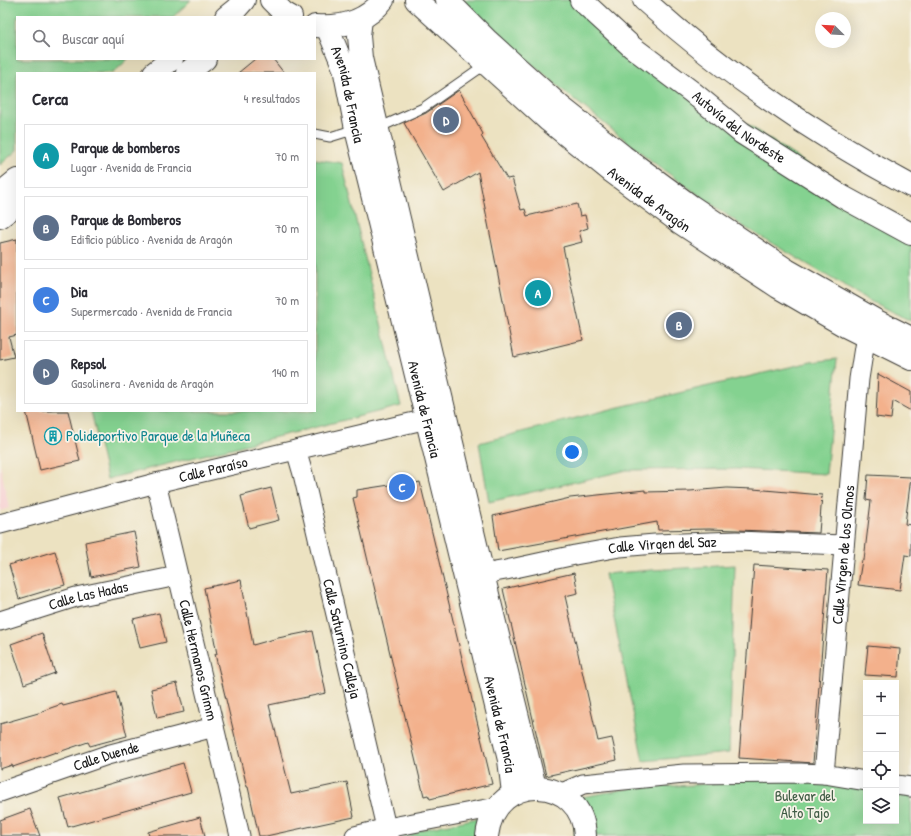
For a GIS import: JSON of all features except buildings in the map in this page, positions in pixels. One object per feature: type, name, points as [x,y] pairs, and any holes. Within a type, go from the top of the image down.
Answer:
[{"type":"main road","points":[[227,16],[244,0]]},
{"type":"main road","points":[[321,26],[345,25],[361,19],[378,6],[383,0]]},
{"type":"main road","name":"Avenida de Aragón","points":[[416,0],[549,121],[612,172],[679,222],[778,287],[868,338],[911,359]]},
{"type":"main road","name":"Avenida de Aragón","points":[[447,0],[488,41],[561,107],[622,156],[684,201],[788,270],[877,321],[911,338]]},
{"type":"main road","name":"Autovía del Nordeste","points":[[581,0],[632,47],[742,133],[843,197],[911,234]]},
{"type":"main road","points":[[644,0],[660,15],[717,61],[766,98],[814,130],[911,186]]},
{"type":"main road","name":"Avenida de Francia","points":[[361,19],[359,36],[362,58],[483,574],[535,787]]},
{"type":"main road","name":"Avenida de Francia","points":[[321,26],[344,68],[356,129],[509,760],[505,800]]},
{"type":"main road","points":[[155,72],[171,60]]},
{"type":"main road","points":[[188,72],[204,60]]},
{"type":"main road","points":[[0,194],[16,181]]},
{"type":"main road","points":[[0,217],[16,205]]},
{"type":"main road","points":[[488,836],[488,826],[492,816],[505,800],[524,789],[535,787],[548,789],[569,800],[578,811],[583,822],[585,836]]},
{"type":"street","name":"Calle Virgen de los Olmos","points":[[824,774],[860,367],[864,347],[868,338]]},
{"type":"street","name":"Calle Paraíso","points":[[0,524],[156,483],[427,420]]},
{"type":"street","name":"Calle Saturnino Calleja","points":[[296,450],[307,490],[388,832]]},
{"type":"street","name":"Calle Hermanos Grimm","points":[[156,483],[240,836]]},
{"type":"street","name":"Calle Virgen del Saz","points":[[483,574],[620,547],[656,544],[737,541],[844,545]]},
{"type":"street","name":"Calle Las Hadas","points":[[0,621],[76,597],[177,576]]},
{"type":"street","name":"Calle Duende","points":[[0,792],[107,755],[214,727]]},
{"type":"street","points":[[560,794],[583,784],[684,774],[801,773],[824,774],[863,780]]},
{"type":"street","points":[[899,785],[911,787]]},
{"type":"street","points":[[355,836],[388,832],[505,800]]},
{"type":"lane","points":[[378,128],[423,108],[486,64]]},
{"type":"lane","points":[[316,134],[330,137],[356,129]]},
{"type":"shaded area","points":[[0,464],[9,508],[0,511]]},
{"type":"green space","points":[[0,0],[191,0],[174,16],[16,16],[16,60],[127,60],[114,72],[16,72],[16,151],[0,165]]},
{"type":"green space","points":[[463,0],[581,0],[632,47],[911,234],[911,321],[868,300],[741,225],[658,166],[571,97],[499,36]]},
{"type":"green space","points":[[316,159],[342,163],[401,406],[107,479],[91,412],[316,412]]},
{"type":"green space","points":[[837,359],[826,474],[738,469],[627,470],[489,502],[479,443],[615,408],[811,362]]},
{"type":"green space","points":[[735,565],[729,753],[643,761],[605,574]]},
{"type":"green space","name":"Bulevar del Alto Tajo","points":[[801,773],[863,783],[863,824],[899,824],[899,788],[911,790],[911,836],[575,836],[576,798],[632,788],[694,785]]},
{"type":"green space","points":[[483,817],[477,836],[401,836],[400,834]]},
{"type":"place","name":"Repsol","points":[[446,120]]},
{"type":"place","name":"Parque de bomberos","points":[[538,293]]},
{"type":"place","name":"Parque de Bomberos","points":[[679,325]]},
{"type":"place","name":"Polideportivo Parque de la Muñeca","points":[[53,436]]},
{"type":"place","name":"Dia","points":[[402,487]]}]
